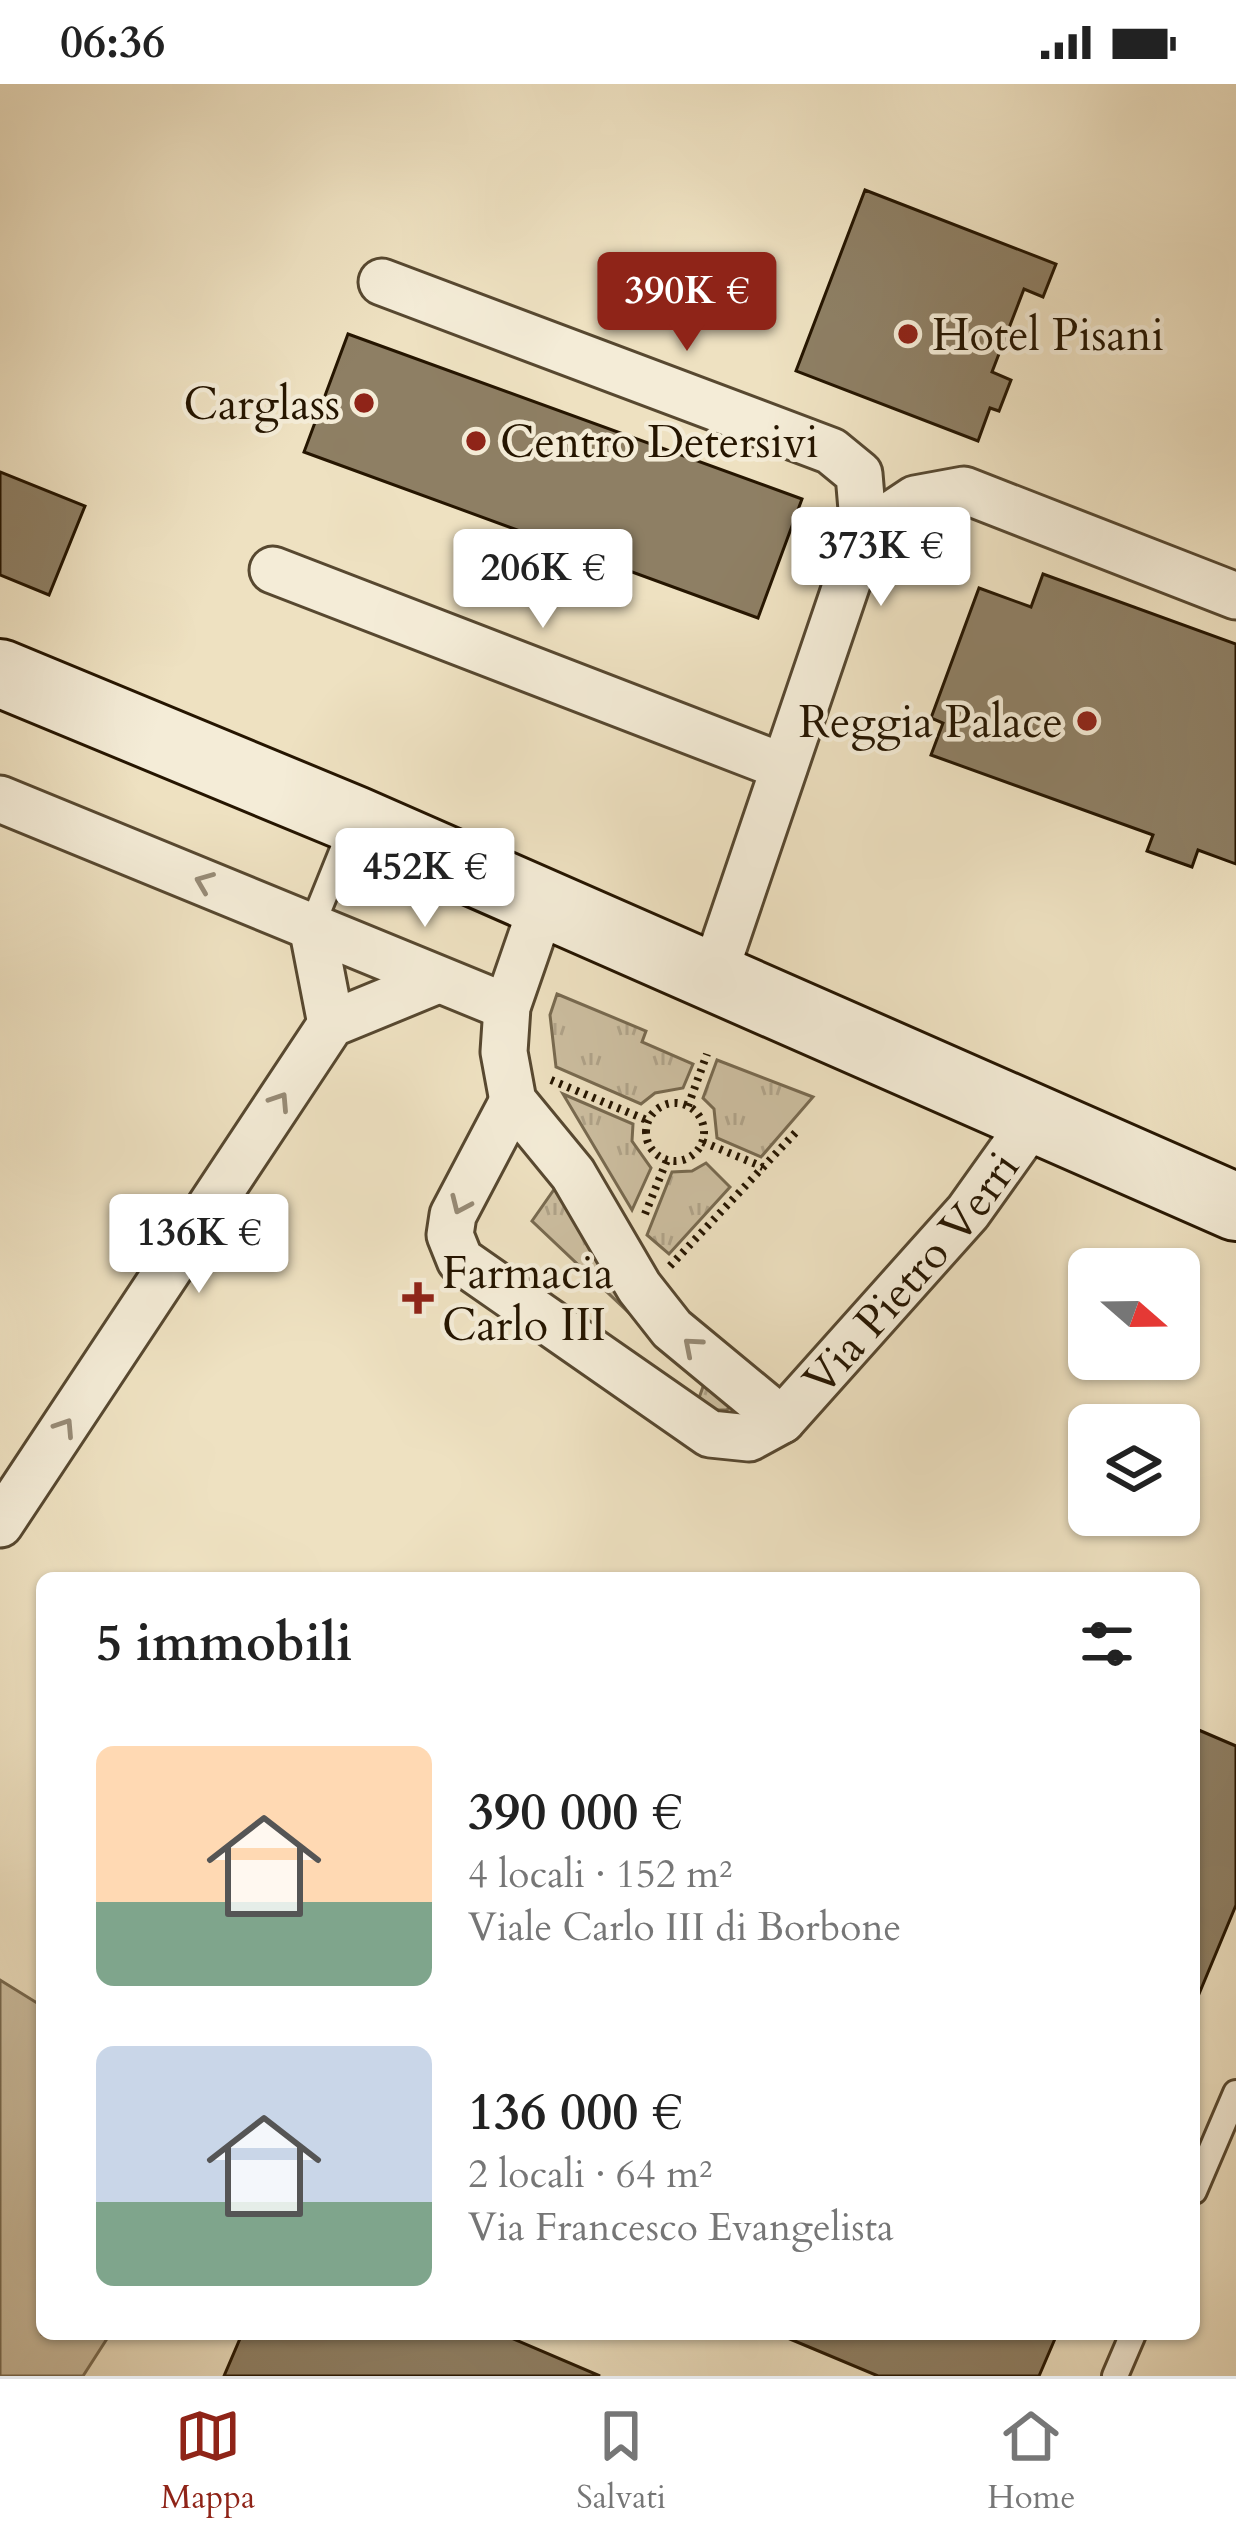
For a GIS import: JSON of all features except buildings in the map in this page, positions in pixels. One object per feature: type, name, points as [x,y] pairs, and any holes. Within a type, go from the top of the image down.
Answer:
[{"type":"main road","points":[[0,673],[355,820],[1236,1207]]},
{"type":"street","points":[[382,282],[831,452],[860,474],[864,533],[713,977]]},
{"type":"street","points":[[864,533],[915,499],[964,490],[1236,596]]},
{"type":"street","points":[[273,570],[784,767]]},
{"type":"street","points":[[0,800],[507,1007]]},
{"type":"street","points":[[509,1081],[672,1329],[782,1420],[749,1438],[710,1434],[460,1260],[450,1235],[453,1215],[509,1081],[507,1007],[543,902]]},
{"type":"street","points":[[312,926],[331,1024]]},
{"type":"street","points":[[0,1524],[331,1024],[438,980]]},
{"type":"street","name":"Via Pietro Verri","points":[[782,1420],[968,1212],[1035,1118]]},
{"type":"lane","points":[[312,926],[355,820]]},
{"type":"lane","points":[[1200,2177],[1236,2092]]},
{"type":"lane","points":[[1115,2376],[1130,2340]]},
{"type":"path","points":[[688,1106],[706,1054]]},
{"type":"path","points":[[509,1081],[649,1121]]},
{"type":"path","points":[[665,1105],[688,1106],[703,1124],[703,1142],[682,1161],[663,1159],[649,1145],[649,1121],[665,1105]]},
{"type":"path","points":[[645,1294],[796,1131]]},
{"type":"path","points":[[703,1142],[763,1167]]},
{"type":"green space","points":[[557,994],[646,1031],[642,1042],[693,1064],[683,1088],[655,1093],[641,1104],[556,1067],[550,1015]]},
{"type":"green space","points":[[717,1060],[813,1097],[761,1157],[717,1138],[714,1109],[703,1098]]},
{"type":"green space","points":[[563,1094],[633,1124],[632,1141],[651,1168],[632,1210]]},
{"type":"green space","points":[[706,1163],[730,1187],[669,1254],[647,1235],[672,1172],[692,1171]]},
{"type":"green space","points":[[560,1181],[734,1399],[727,1410],[707,1410],[699,1398],[704,1384],[532,1221]]},
{"type":"green space","points":[[0,1980],[36,2002],[36,2340],[106,2340],[83,2376],[0,2376]]},
{"type":"place","name":"Hotel Pisani","points":[[908,334]]},
{"type":"place","name":"Carglass","points":[[364,403]]},
{"type":"place","name":"Centro Detersivi","points":[[476,441]]},
{"type":"place","name":"Reggia Palace","points":[[1087,721]]},
{"type":"place","name":"Farmacia Carlo III","points":[[418,1298]]}]
